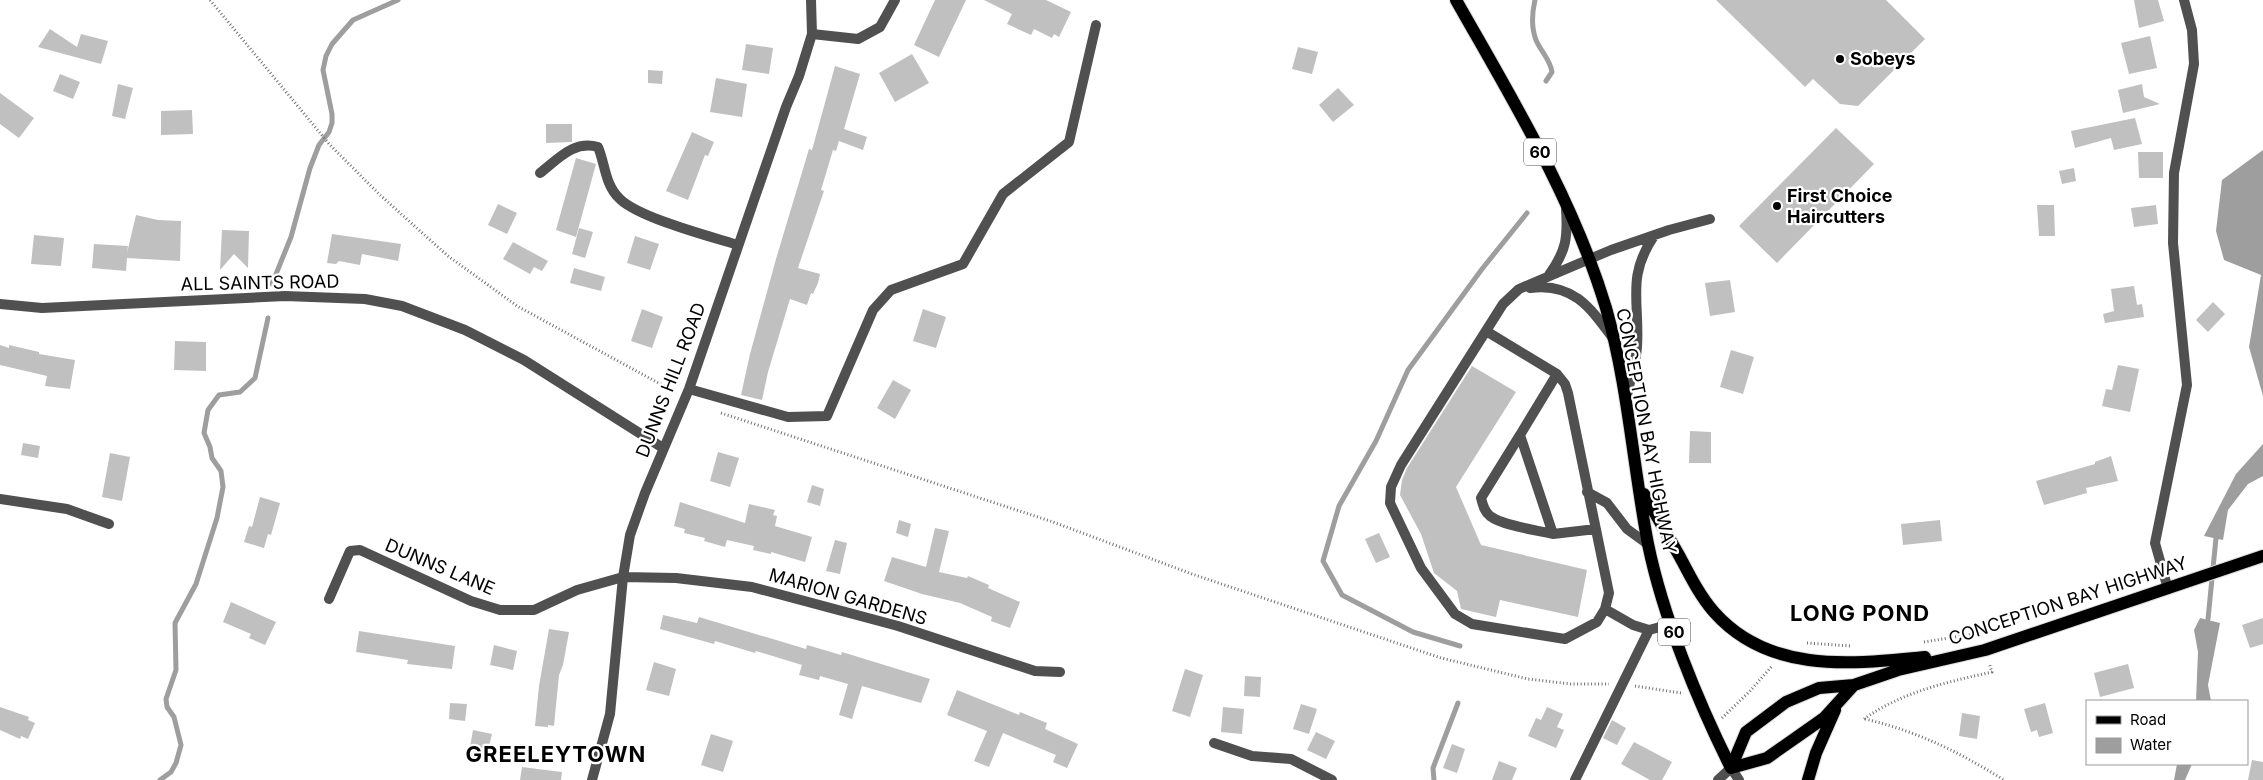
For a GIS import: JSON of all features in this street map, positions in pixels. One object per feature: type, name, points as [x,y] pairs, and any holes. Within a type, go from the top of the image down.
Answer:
[{"type":"main road","name":"CONCEPTION BAY HIGHWAY","points":[[1456,0],[1513,99],[1566,206],[1589,259],[1614,340],[1626,400],[1648,545],[1671,624],[1711,728],[1731,768]]},
{"type":"main road","points":[[1640,488],[1701,595],[1729,628],[1752,643],[1778,653],[1836,664],[1964,653]]},
{"type":"main road","name":"CONCEPTION BAY HIGHWAY","points":[[1731,768],[1746,732],[1786,702],[1819,688],[1854,685],[1898,670],[1964,653],[1985,650],[2263,556]]},
{"type":"main road","name":"CONCEPTION BAY HIGHWAY","points":[[1731,768],[1767,758],[1824,718],[1854,685]]},
{"type":"main road","points":[[1808,780],[1816,753],[1837,704]]},
{"type":"street","name":"DUNNS HILL ROAD","points":[[592,780],[610,714],[623,577],[630,535],[663,448],[687,393],[786,107],[799,76],[812,34],[811,0]]},
{"type":"street","points":[[812,34],[858,39],[880,27],[895,0]]},
{"type":"street","points":[[2172,587],[2155,543],[2187,385],[2174,243],[2174,173],[2194,64],[2192,30],[2184,0]]},
{"type":"street","points":[[687,393],[788,417],[827,416],[873,310],[891,290],[963,264],[1003,194],[1069,142],[1096,25]]},
{"type":"street","points":[[540,172],[572,147],[588,144],[598,147],[604,160],[606,177],[619,199],[640,212],[738,246]]},
{"type":"street","points":[[1549,276],[1562,257],[1568,235],[1566,206]]},
{"type":"street","points":[[1486,331],[1557,374],[1565,384],[1568,393],[1609,593],[1605,609],[1597,622],[1565,639],[1472,624],[1455,614],[1421,568],[1390,503],[1391,487],[1401,464],[1486,331],[1504,304],[1519,289],[1589,259],[1686,225],[1710,219]]},
{"type":"street","points":[[1626,400],[1637,350],[1636,280],[1639,263],[1654,236]]},
{"type":"street","points":[[1519,289],[1547,285],[1578,297],[1595,314],[1614,340]]},
{"type":"street","name":"ALL SAINTS ROAD","points":[[0,304],[42,308],[294,296],[365,299],[402,306],[465,330],[524,360],[663,448]]},
{"type":"street","points":[[1557,374],[1482,498],[1484,508],[1492,517],[1553,534],[1596,529]]},
{"type":"street","points":[[1520,435],[1553,534]]},
{"type":"street","points":[[1587,492],[1607,503],[1627,529],[1648,545]]},
{"type":"street","points":[[0,500],[67,509],[109,524]]},
{"type":"street","name":"DUNNS LANE","points":[[329,599],[350,551],[360,550],[471,601],[500,610],[534,610],[577,590],[623,577]]},
{"type":"street","name":"MARION GARDENS","points":[[623,577],[676,578],[752,587],[898,626],[1035,672],[1060,672]]},
{"type":"street","points":[[1605,609],[1633,625],[1649,630],[1671,624]]},
{"type":"street","points":[[1574,780],[1649,630]]},
{"type":"street","points":[[1214,743],[1252,756],[1291,758],[1332,780]]},
{"type":"street","points":[[1718,780],[1731,768],[1739,780]]},
{"type":"path","points":[[210,0],[330,145],[411,223],[488,288],[548,325],[687,393]]},
{"type":"path","points":[[718,412],[1053,522],[1192,574],[1441,658],[1528,679],[1571,684],[1622,684],[1655,687],[1683,693]]},
{"type":"path","points":[[1864,719],[1919,734],[1960,754],[2004,780]]},
{"type":"water","points":[[2263,150],[2263,396],[2249,347],[2261,275],[2224,260],[2216,231],[2222,180]]},
{"type":"water","points":[[2263,444],[2263,476],[2248,484],[2228,510],[2223,540],[2204,536],[2236,474]]},
{"type":"water","points":[[2200,618],[2220,623],[2208,685],[2211,700],[2196,700],[2198,652],[2194,630]]},
{"type":"water","points":[[2177,765],[2192,765],[2185,780],[2174,780]]},
{"type":"building","points":[[935,0],[966,0],[939,57],[914,45]]},
{"type":"building","points":[[984,0],[1046,0],[1071,12],[1059,37],[1054,34],[1052,38],[1034,29],[1031,35],[1007,24],[1012,14]]},
{"type":"building","name":"Sobeys","points":[[1716,0],[1886,0],[1925,39],[1858,106],[1840,104],[1813,79],[1805,87]]},
{"type":"building","points":[[2134,0],[2158,0],[2164,21],[2139,28]]},
{"type":"building","points":[[50,29],[77,47],[81,34],[108,41],[101,64],[38,47]]},
{"type":"building","points":[[2150,36],[2157,68],[2129,74],[2121,43]]},
{"type":"building","points":[[746,44],[773,48],[769,74],[742,70]]},
{"type":"building","points":[[1298,47],[1318,52],[1312,74],[1292,69]]},
{"type":"building","points":[[912,54],[929,83],[895,102],[879,73]]},
{"type":"building","points":[[835,66],[860,74],[844,129],[867,137],[863,150],[839,141],[836,151],[833,150],[821,190],[824,191],[798,268],[820,274],[818,283],[813,294],[811,293],[807,305],[790,299],[768,372],[762,400],[741,395],[750,354],[776,259],[809,149],[812,150]]},
{"type":"building","points":[[648,70],[663,71],[662,84],[648,83]]},
{"type":"building","points":[[60,74],[80,82],[73,99],[53,91]]},
{"type":"building","points":[[716,78],[747,84],[742,117],[710,112]]},
{"type":"building","points":[[118,84],[133,88],[125,119],[112,116]]},
{"type":"building","points":[[2142,84],[2144,97],[2160,104],[2123,113],[2118,90]]},
{"type":"building","points":[[1338,88],[1354,105],[1333,122],[1319,105]]},
{"type":"building","points":[[0,93],[34,118],[19,138],[0,124]]},
{"type":"building","points":[[192,110],[193,134],[161,135],[161,111]]},
{"type":"building","points":[[2135,118],[2142,144],[2114,150],[2111,138],[2075,148],[2071,131]]},
{"type":"building","points":[[546,124],[572,124],[572,142],[546,143]]},
{"type":"building","points":[[1836,128],[1874,164],[1777,263],[1739,226]]},
{"type":"building","points":[[692,132],[714,142],[708,156],[705,155],[688,200],[666,191]]},
{"type":"building","points":[[2138,152],[2163,152],[2163,178],[2139,178]]},
{"type":"building","points":[[576,158],[596,164],[576,237],[556,230]]},
{"type":"building","points":[[2074,168],[2076,181],[2062,184],[2059,171]]},
{"type":"building","points":[[498,204],[517,213],[507,234],[488,225]]},
{"type":"building","points":[[2037,205],[2054,205],[2055,236],[2039,236]]},
{"type":"building","points":[[2156,205],[2158,224],[2134,227],[2131,208]]},
{"type":"building","points":[[136,215],[158,220],[181,221],[180,261],[127,258],[126,271],[92,268],[94,244],[128,246],[127,253]]},
{"type":"building","points":[[579,228],[593,232],[585,258],[572,254]]},
{"type":"building","points":[[222,230],[249,231],[248,268],[234,254],[220,270]]},
{"type":"building","points":[[332,234],[401,244],[398,261],[362,254],[360,265],[339,261],[336,264],[327,263]]},
{"type":"building","points":[[34,235],[64,238],[61,266],[31,264]]},
{"type":"building","points":[[635,236],[659,244],[650,270],[627,263]]},
{"type":"building","points":[[513,242],[548,261],[542,271],[534,267],[530,274],[503,259]]},
{"type":"building","points":[[574,268],[605,277],[601,291],[570,283]]},
{"type":"building","points":[[1730,280],[1735,312],[1710,316],[1705,283]]},
{"type":"building","points":[[2134,286],[2137,305],[2142,304],[2144,317],[2105,323],[2103,314],[2114,311],[2111,289]]},
{"type":"building","points":[[2213,302],[2225,314],[2208,332],[2196,320]]},
{"type":"building","points":[[642,309],[663,317],[652,348],[631,341]]},
{"type":"building","points":[[923,309],[946,317],[936,348],[913,341]]},
{"type":"building","points":[[175,341],[206,342],[206,371],[174,370]]},
{"type":"building","points":[[0,345],[9,348],[9,345],[39,352],[39,354],[75,360],[70,389],[45,386],[47,376],[0,365]]},
{"type":"building","points":[[1731,350],[1754,357],[1743,394],[1720,387]]},
{"type":"building","points":[[2118,365],[2139,369],[2130,412],[2102,406],[2106,389],[2112,390]]},
{"type":"building","points":[[1472,366],[1516,392],[1456,487],[1481,545],[1587,570],[1578,617],[1500,600],[1496,617],[1461,609],[1457,591],[1434,573],[1421,534],[1400,495],[1402,480],[1407,468]]},
{"type":"building","points":[[893,380],[911,390],[895,419],[877,408]]},
{"type":"building","points":[[1690,431],[1711,432],[1711,463],[1689,463]]},
{"type":"building","points":[[23,443],[40,446],[38,458],[21,455]]},
{"type":"building","points":[[718,452],[739,458],[730,487],[710,481]]},
{"type":"building","points":[[110,453],[130,457],[122,501],[102,497]]},
{"type":"building","points":[[2111,456],[2118,481],[2086,488],[2087,493],[2044,505],[2036,481],[2095,464],[2095,462]]},
{"type":"building","points":[[812,485],[824,489],[820,506],[807,502]]},
{"type":"building","points":[[260,497],[280,503],[271,535],[268,534],[264,548],[244,542],[249,526],[252,527]]},
{"type":"building","points":[[680,502],[745,523],[749,504],[775,510],[773,515],[777,516],[775,526],[812,537],[805,562],[771,552],[771,554],[753,550],[754,546],[727,540],[725,547],[704,541],[705,538],[684,533],[685,529],[674,526]]},
{"type":"building","points":[[899,520],[911,524],[908,537],[896,533]]},
{"type":"building","points":[[1940,520],[1942,541],[1903,545],[1901,524]]},
{"type":"building","points":[[935,528],[949,531],[939,572],[967,578],[968,576],[989,585],[988,588],[1020,602],[1010,628],[991,621],[992,617],[960,603],[922,594],[884,581],[892,557],[926,567]]},
{"type":"building","points":[[1379,533],[1390,557],[1376,563],[1365,539]]},
{"type":"building","points":[[835,540],[847,543],[840,574],[826,571]]},
{"type":"building","points":[[231,602],[276,622],[265,645],[249,638],[251,634],[223,622]]},
{"type":"building","points":[[663,615],[697,623],[699,617],[806,649],[807,645],[841,655],[842,652],[930,679],[921,703],[862,686],[852,719],[839,715],[848,684],[820,676],[819,680],[799,675],[802,665],[756,651],[755,653],[715,641],[714,644],[660,629]]},
{"type":"building","points":[[2263,618],[2263,644],[2250,648],[2242,625]]},
{"type":"building","points":[[549,629],[569,632],[563,665],[559,675],[554,726],[535,726],[539,686]]},
{"type":"building","points":[[359,631],[455,646],[452,669],[407,664],[408,660],[356,652]]},
{"type":"building","points":[[494,645],[517,651],[513,670],[490,665]]},
{"type":"building","points":[[654,662],[676,669],[669,696],[646,690]]},
{"type":"building","points":[[2128,664],[2134,688],[2100,697],[2094,673]]},
{"type":"building","points":[[1185,669],[1203,675],[1190,717],[1172,711]]},
{"type":"building","points":[[1245,676],[1261,677],[1260,697],[1244,696]]},
{"type":"building","points":[[957,690],[1019,715],[1020,712],[1047,723],[1045,729],[1078,744],[1067,768],[1053,762],[1056,755],[1003,733],[989,767],[974,761],[987,731],[947,715]]},
{"type":"building","points":[[450,703],[467,704],[465,721],[449,719]]},
{"type":"building","points":[[2045,703],[2053,733],[2039,737],[2037,730],[2031,732],[2024,709]]},
{"type":"building","points":[[1301,704],[1317,709],[1309,734],[1293,729]]},
{"type":"building","points":[[0,707],[29,717],[28,720],[35,723],[28,739],[21,736],[20,739],[0,730]]},
{"type":"building","points":[[1223,707],[1244,709],[1242,734],[1221,732]]},
{"type":"building","points":[[1547,707],[1563,714],[1557,727],[1564,730],[1556,748],[1528,736],[1536,718],[1541,720]]},
{"type":"building","points":[[1962,713],[1980,716],[1977,739],[1959,736]]},
{"type":"building","points":[[1612,720],[1626,728],[1617,745],[1603,738]]},
{"type":"building","points":[[473,730],[492,734],[488,751],[470,747]]},
{"type":"building","points":[[1316,732],[1335,741],[1326,759],[1307,750]]},
{"type":"building","points":[[711,734],[733,741],[723,772],[701,765]]},
{"type":"building","points":[[1634,742],[1672,762],[1662,780],[1650,780],[1621,764]]},
{"type":"building","points":[[1452,744],[1465,749],[1457,773],[1443,768]]},
{"type":"building","points":[[2252,760],[2263,762],[2263,780],[2248,780]]},
{"type":"building","points":[[1499,761],[1517,768],[1512,780],[1492,780]]},
{"type":"building","points":[[522,767],[562,772],[561,780],[520,780]]},
{"type":"waterway","points":[[272,284],[291,237],[310,168],[319,145],[329,132],[332,123],[332,114],[323,70],[326,56],[332,44],[353,20],[398,0]]},
{"type":"waterway","points":[[1535,0],[1532,20],[1534,35],[1552,72],[1546,81]]},
{"type":"waterway","points":[[1460,646],[1413,632],[1342,595],[1323,561],[1339,506],[1376,441],[1408,370],[1482,269],[1527,213]]},
{"type":"waterway","points":[[160,780],[171,772],[176,763],[181,745],[174,717],[167,707],[166,699],[176,670],[175,623],[196,584],[217,518],[223,487],[221,471],[212,458],[204,433],[208,410],[219,395],[240,392],[255,378],[268,318]]},
{"type":"waterway","points":[[2208,619],[2216,538]]},
{"type":"waterway","points":[[1434,780],[1433,768],[1458,703]]},
{"type":"place","name":"Sobeys","points":[[1840,59]]},
{"type":"place","name":"First Choice Haircutters","points":[[1777,206]]},
{"type":"district","name":"LONG POND","points":[[1860,613]]},
{"type":"district","name":"GREELEYTOWN","points":[[556,754]]}]
